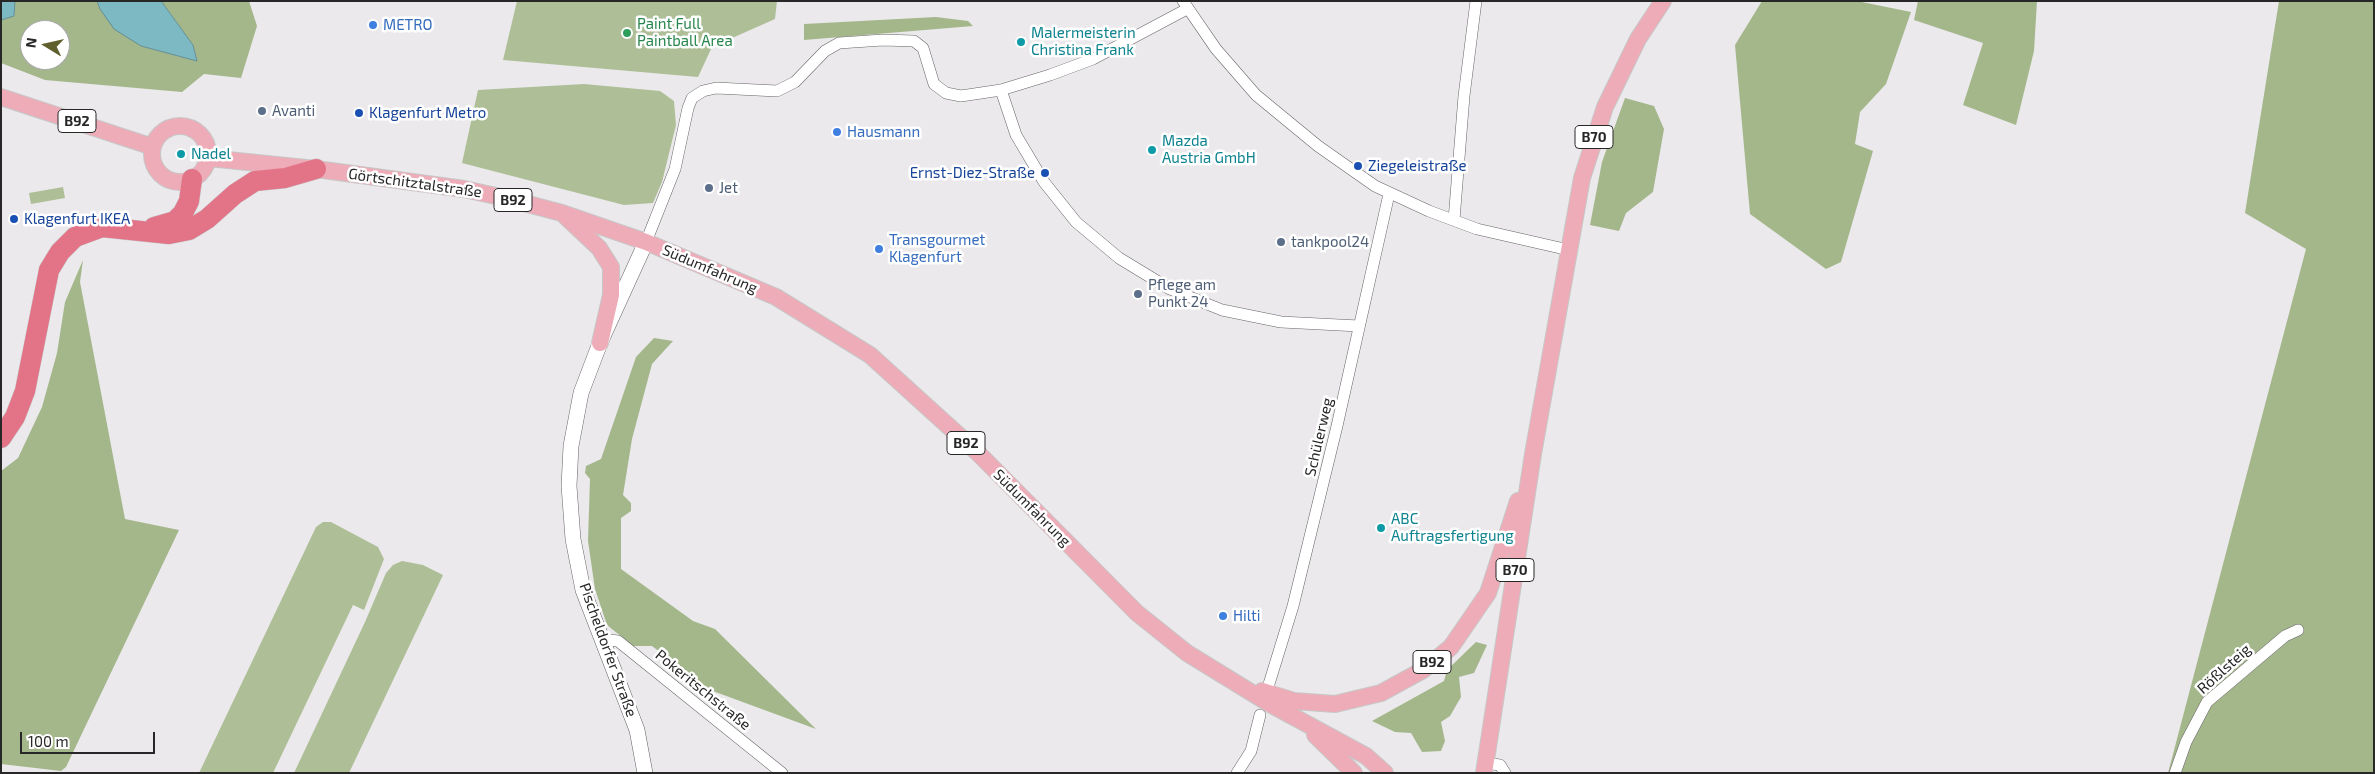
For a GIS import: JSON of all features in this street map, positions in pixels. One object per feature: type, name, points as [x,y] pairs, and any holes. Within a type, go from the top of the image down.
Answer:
[{"type":"highway","points":[[132,229],[151,234],[169,234],[190,230],[207,219],[235,194],[255,181],[285,178],[316,169]]},
{"type":"highway","points":[[1,438],[15,417],[25,391],[49,270],[60,252],[75,237],[88,230],[102,227],[132,229],[162,226],[175,221],[183,213],[189,201],[192,179]]},
{"type":"main road","name":"B70","points":[[1484,768],[1533,454],[1582,178],[1605,106],[1638,39],[1663,1]]},
{"type":"main road","name":"B92","points":[[1,97],[153,147]]},
{"type":"main road","points":[[176,126],[186,126],[196,130],[203,138],[207,147],[208,158],[205,166],[192,179],[175,181],[159,172],[152,156],[153,147],[158,137],[166,130],[176,126]]},
{"type":"main road","name":"Görtschitztalstraße","points":[[208,158],[316,169],[464,190],[505,198],[562,213],[646,242]]},
{"type":"main road","points":[[562,213],[599,248],[611,267],[611,295],[600,343]]},
{"type":"main road","name":"Pischeldorfer Straße","points":[[646,242],[600,343],[581,393],[571,446],[569,486],[573,539],[583,590],[637,730],[646,773]]},
{"type":"main road","name":"Südumfahrung","points":[[646,242],[776,297],[870,355],[977,452],[1137,613],[1187,653],[1295,717],[1366,756],[1385,773]]},
{"type":"main road","name":"B92","points":[[1212,668],[1272,695],[1315,704],[1335,704],[1381,693],[1423,670],[1451,646],[1488,593],[1533,454]]},
{"type":"main road","name":"B92","points":[[1295,717],[1354,773]]},
{"type":"street","points":[[1454,220],[1464,96],[1476,1]]},
{"type":"street","points":[[646,242],[675,169],[688,108],[692,98],[702,91],[716,88],[777,91],[795,82],[825,51],[839,43],[883,40],[914,41],[923,48],[934,84],[946,93],[961,96],[1000,90],[1050,75],[1094,58],[1185,5],[1216,49],[1256,95],[1318,146],[1389,194],[1494,234],[1569,250]]},
{"type":"street","points":[[1000,90],[1016,135],[1044,182],[1076,222],[1118,258],[1170,289],[1222,310],[1281,322],[1359,326]]},
{"type":"street","name":"Schülerweg","points":[[1269,684],[1294,606],[1389,194]]},
{"type":"street","name":"Rößlsteig","points":[[2175,773],[2186,742],[2207,702],[2285,636],[2298,630]]},
{"type":"street","name":"Pokeritschstraße","points":[[601,639],[618,641],[782,773]]},
{"type":"street","points":[[1237,773],[1251,751],[1260,715]]},
{"type":"street","points":[[1484,768],[1500,765],[1506,773]]},
{"type":"green space","points":[[15,1],[97,1],[100,9],[141,46],[197,61],[193,45],[161,1],[249,1],[257,26],[241,78],[204,74],[182,92],[45,80],[1,63],[1,20],[14,16]]},
{"type":"green space","name":"Paint Full Paintball Area","points":[[517,1],[777,1],[775,19],[712,47],[698,77],[503,60]]},
{"type":"green space","points":[[1762,1],[1857,1],[1911,12],[1886,84],[1860,112],[1855,144],[1873,151],[1841,262],[1826,269],[1750,214],[1735,45]]},
{"type":"green space","points":[[1918,1],[2037,1],[2034,51],[2016,125],[1963,105],[1983,43],[1914,20]]},
{"type":"green space","points":[[2279,1],[2374,1],[2374,773],[2168,773],[2306,249],[2245,213]]},
{"type":"green space","points":[[936,17],[968,21],[973,26],[804,40],[804,24]]},
{"type":"green space","points":[[584,84],[660,91],[674,101],[676,125],[662,182],[653,203],[624,205],[462,163],[478,90]]},
{"type":"green space","points":[[1625,98],[1654,106],[1664,129],[1653,192],[1626,213],[1619,231],[1590,225],[1602,162]]},
{"type":"green space","points":[[63,187],[65,198],[31,204],[29,193]]},
{"type":"green space","points":[[83,260],[80,282],[125,519],[179,530],[66,767],[61,771],[1,764],[1,471],[18,458],[42,407],[57,353],[65,302]]},
{"type":"green space","points":[[654,338],[673,341],[652,364],[632,439],[623,495],[631,503],[631,511],[621,518],[621,569],[693,621],[715,629],[816,729],[710,690],[652,646],[633,646],[607,625],[595,589],[588,541],[590,479],[585,473],[586,466],[601,459],[636,357]]},
{"type":"green space","points":[[323,522],[331,522],[378,547],[384,559],[364,610],[353,605],[273,773],[199,773],[316,527]]},
{"type":"green space","points":[[402,561],[423,565],[443,575],[349,773],[294,773],[386,573],[393,565]]},
{"type":"green space","points":[[1476,642],[1487,645],[1474,673],[1459,677],[1461,697],[1450,716],[1441,722],[1445,741],[1441,751],[1422,752],[1411,733],[1395,732],[1372,721],[1444,681],[1447,670]]},
{"type":"water","points":[[1,1],[15,1],[14,16],[1,20]]},
{"type":"water","points":[[97,1],[161,1],[193,45],[197,61],[141,46],[114,29],[100,9]]},
{"type":"place","name":"METRO","points":[[373,25]]},
{"type":"place","name":"Paint Full Paintball Area","points":[[627,33]]},
{"type":"place","name":"Malermeisterin Christina Frank","points":[[1021,42]]},
{"type":"place","name":"Avanti","points":[[262,111]]},
{"type":"place","name":"Klagenfurt Metro","points":[[359,113]]},
{"type":"place","name":"Hausmann","points":[[837,132]]},
{"type":"place","name":"Mazda Austria GmbH","points":[[1152,150]]},
{"type":"place","name":"Nadel","points":[[181,154]]},
{"type":"place","name":"Ziegeleistraße","points":[[1358,166]]},
{"type":"place","name":"Ernst-Diez-Straße","points":[[1045,173]]},
{"type":"place","name":"Jet","points":[[709,188]]},
{"type":"place","name":"Klagenfurt IKEA","points":[[14,219]]},
{"type":"place","name":"tankpool24","points":[[1281,242]]},
{"type":"place","name":"Transgourmet Klagenfurt","points":[[879,249]]},
{"type":"place","name":"Pflege am Punkt 24","points":[[1138,294]]},
{"type":"place","name":"ABC Auftragsfertigung","points":[[1381,528]]},
{"type":"place","name":"Hilti","points":[[1223,616]]}]
